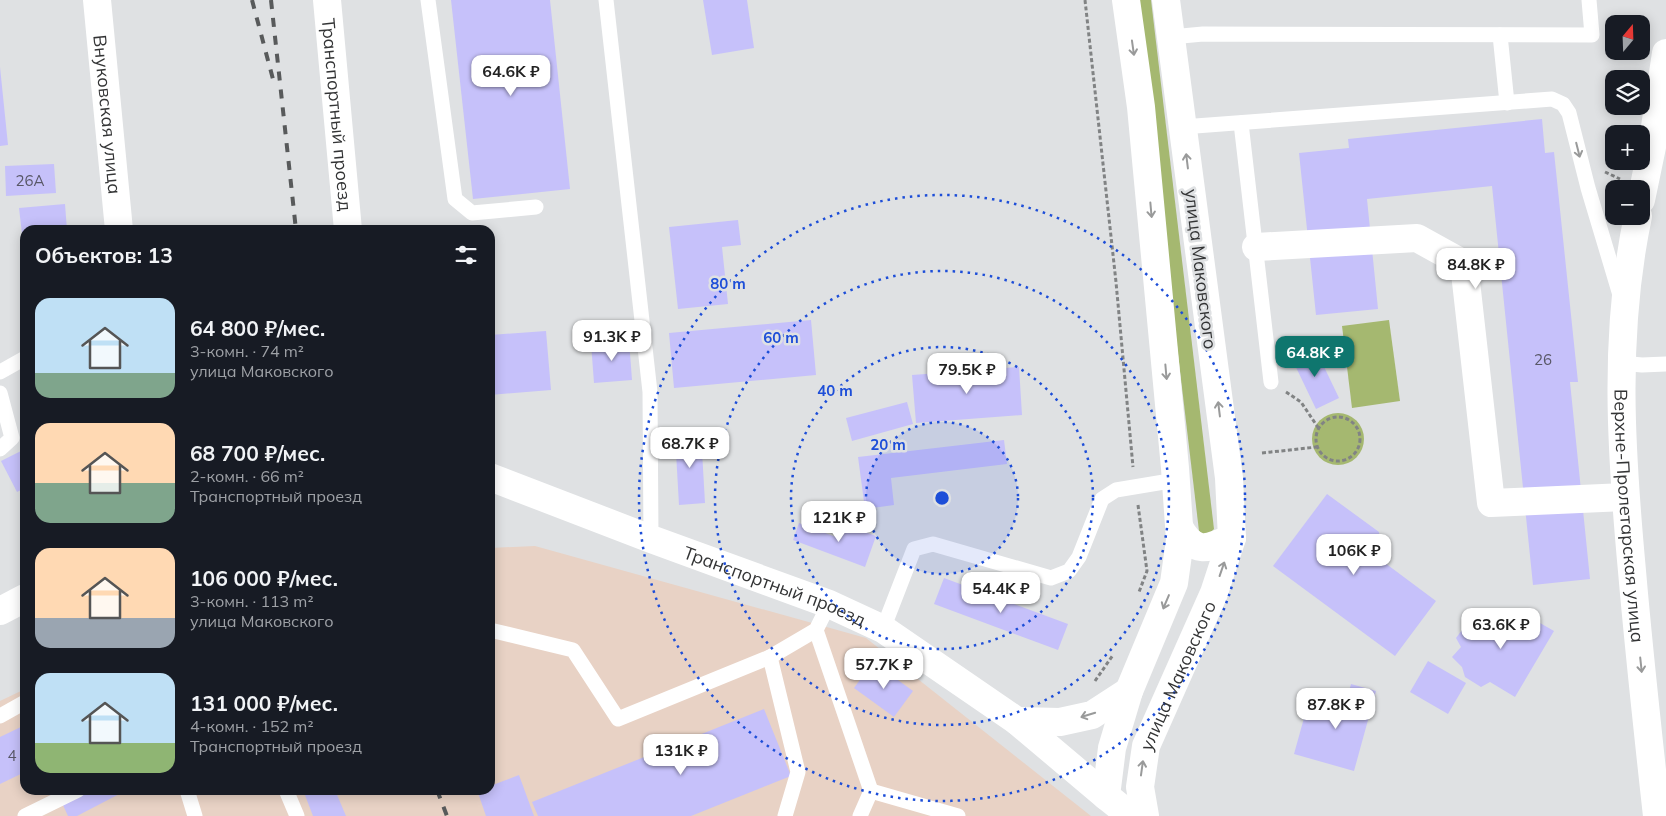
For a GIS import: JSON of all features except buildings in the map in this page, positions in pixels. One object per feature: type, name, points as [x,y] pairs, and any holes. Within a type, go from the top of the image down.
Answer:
[{"type":"street","name":"Внуковская улица","points":[[97,0],[119,225]]},
{"type":"street","name":"Транспортный проезд","points":[[328,0],[348,225]]},
{"type":"street","name":"улица Маковского","points":[[1106,796],[1112,748],[1129,691],[1174,583],[1179,527],[1141,107],[1126,0]]},
{"type":"street","name":"улица Маковского","points":[[1145,816],[1140,787],[1146,746],[1214,593],[1232,538],[1230,478],[1166,0]]},
{"type":"street","points":[[1637,180],[1652,147],[1666,53]]},
{"type":"street","name":"Верхне-Пролетарская улица","points":[[1637,225],[1624,309],[1621,363],[1621,438],[1625,497],[1657,816]]},
{"type":"street","points":[[1256,247],[1417,238],[1464,264],[1491,503],[1625,497]]},
{"type":"street","name":"Транспортный проезд","points":[[495,479],[651,539],[829,604],[883,629],[1017,721],[1106,796]]},
{"type":"street","points":[[1179,527],[1186,540],[1197,547],[1209,548],[1232,538]]},
{"type":"street","points":[[0,611],[20,601]]},
{"type":"street","points":[[1017,721],[1060,722],[1092,715],[1129,691]]},
{"type":"street","points":[[1106,796],[1131,816]]},
{"type":"lane","points":[[428,0],[455,199],[472,213],[536,207]]},
{"type":"lane","points":[[606,0],[650,392],[651,539]]},
{"type":"lane","points":[[1171,37],[1203,34],[1592,35],[1589,0]]},
{"type":"lane","points":[[1500,35],[1507,103]]},
{"type":"lane","points":[[1182,127],[1552,99],[1563,104],[1569,113],[1588,188],[1624,309]]},
{"type":"lane","points":[[1240,123],[1272,382]]},
{"type":"lane","points":[[0,372],[20,361]]},
{"type":"lane","points":[[1621,363],[1642,365],[1666,364]]},
{"type":"lane","points":[[0,393],[12,438],[0,449]]},
{"type":"lane","points":[[883,629],[914,549],[933,544],[1051,578],[1069,571],[1079,557],[1102,499],[1116,490],[1135,485],[1176,480]]},
{"type":"lane","points":[[495,631],[573,650],[618,719],[770,657],[816,630],[829,604]]},
{"type":"lane","points":[[816,630],[871,791],[860,816]]},
{"type":"lane","points":[[770,657],[798,772],[785,816]]},
{"type":"lane","points":[[0,716],[20,705]]},
{"type":"lane","points":[[871,791],[958,816]]},
{"type":"lane","points":[[25,816],[68,795]]},
{"type":"lane","points":[[188,795],[194,816]]},
{"type":"lane","points":[[288,795],[297,816]]},
{"type":"path","points":[[1085,0],[1135,485],[1147,571],[1138,596]]},
{"type":"path","points":[[1603,171],[1617,180]]},
{"type":"path","points":[[1272,382],[1301,402],[1319,429]]},
{"type":"path","points":[[1344,418],[1352,422],[1358,429],[1359,447],[1354,454],[1339,461],[1323,455],[1317,447],[1316,439],[1319,429],[1328,419],[1344,418]]},
{"type":"path","points":[[1262,453],[1317,447]]},
{"type":"path","points":[[1092,684],[1118,648]]},
{"type":"shaded area","points":[[535,546],[866,638],[1091,816],[0,816],[0,701],[20,691],[20,795],[495,795],[495,548]]},
{"type":"green space","points":[[1136,0],[1151,0],[1214,529],[1206,537],[1199,531]]},
{"type":"green space","points":[[1389,320],[1400,401],[1352,408],[1342,326]]},
{"type":"green space","points":[[1338,413],[1348,415],[1356,421],[1362,429],[1364,439],[1362,449],[1356,457],[1348,463],[1338,465],[1328,463],[1320,457],[1314,449],[1312,439],[1314,429],[1320,421],[1328,415]]},
{"type":"railway","points":[[252,0],[274,83]]},
{"type":"railway","points":[[271,0],[295,225]]},
{"type":"railway","points":[[439,795],[447,816]]}]
